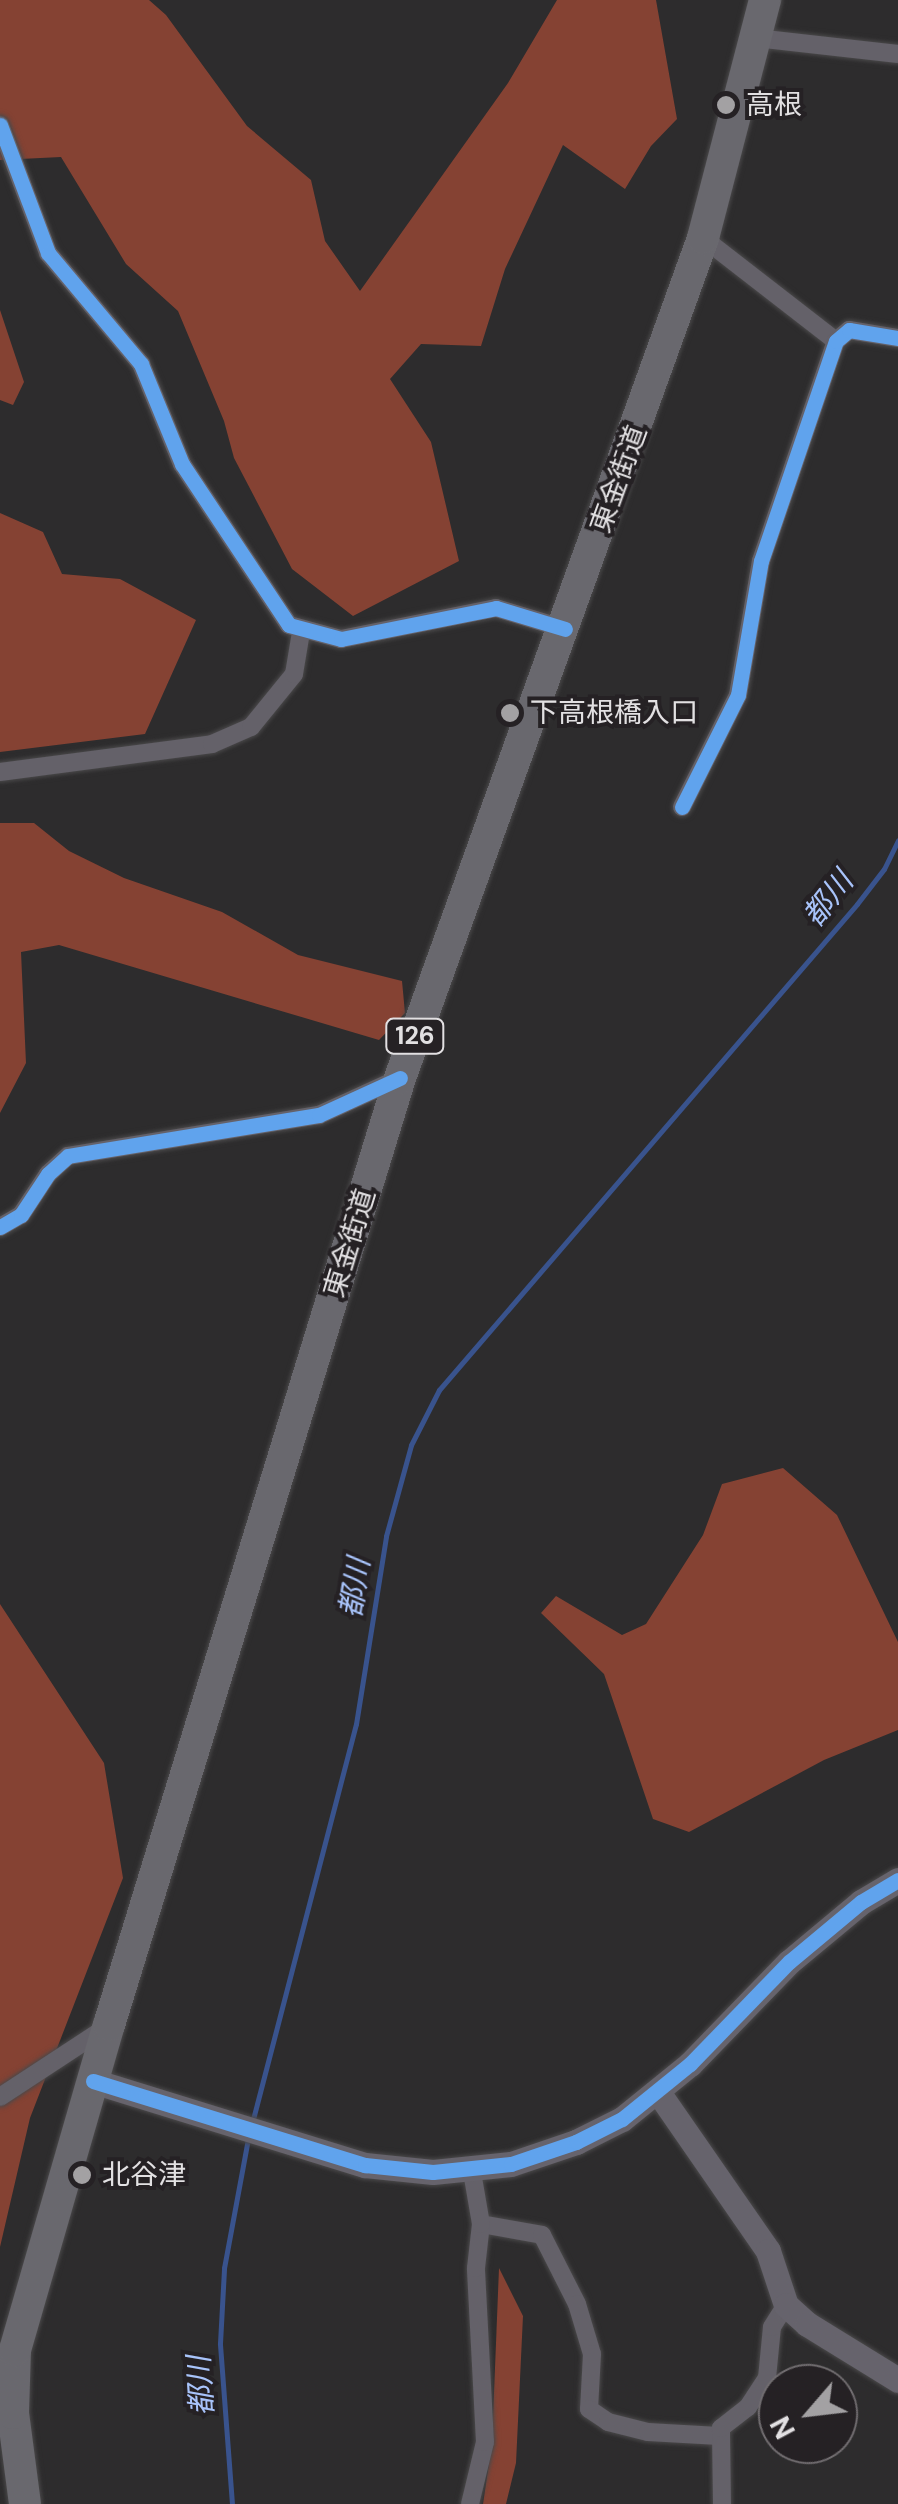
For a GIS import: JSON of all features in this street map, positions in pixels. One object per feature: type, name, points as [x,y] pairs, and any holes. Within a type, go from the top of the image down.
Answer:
[{"type":"highway","name":"東金街道","points":[[25,2504],[14,2413],[15,2350],[109,2025],[400,1078],[702,238],[765,0]]},
{"type":"street","points":[[756,38],[898,54]]},
{"type":"street","points":[[0,125],[56,268],[133,353],[201,497],[246,556],[282,618],[301,632],[341,639],[496,608],[564,629]]},
{"type":"street","points":[[702,238],[836,340]]},
{"type":"street","points":[[682,808],[738,695],[761,561],[836,340],[849,330],[898,338]]},
{"type":"street","points":[[0,772],[212,744],[250,727],[294,674],[301,632]]},
{"type":"street","points":[[0,1228],[20,1215],[48,1174],[68,1156],[319,1115],[400,1078]]},
{"type":"street","points":[[93,2081],[366,2165],[472,2172],[576,2142],[622,2119],[690,2064],[788,1962],[861,1902],[898,1880]]},
{"type":"street","points":[[0,2097],[109,2025]]},
{"type":"street","points":[[658,2092],[768,2251],[786,2305],[807,2324],[898,2380]]},
{"type":"street","points":[[470,2504],[485,2442],[476,2268],[481,2224],[472,2172]]},
{"type":"street","points":[[481,2224],[542,2236],[577,2304],[592,2354],[589,2410],[608,2422],[648,2432],[719,2436]]},
{"type":"street","points":[[722,2504],[721,2428],[748,2407],[766,2378],[772,2327],[786,2305]]},
{"type":"shaded area","points":[[0,0],[149,0],[166,15],[247,126],[311,180],[325,241],[360,291],[508,83],[557,0],[656,0],[677,119],[651,146],[625,189],[563,145],[505,269],[481,346],[421,344],[390,379],[431,442],[459,561],[353,616],[292,569],[234,458],[224,421],[178,311],[126,264],[61,157],[0,160]]},
{"type":"shaded area","points":[[0,310],[24,382],[13,405],[0,400]]},
{"type":"shaded area","points":[[0,513],[43,532],[62,574],[120,579],[196,620],[145,734],[0,752]]},
{"type":"shaded area","points":[[0,823],[34,823],[69,851],[124,878],[222,912],[298,955],[402,981],[405,1013],[379,1040],[59,945],[21,952],[26,1063],[0,1113]]},
{"type":"shaded area","points":[[783,1468],[837,1515],[898,1642],[898,1730],[824,1760],[689,1832],[653,1819],[604,1674],[541,1613],[556,1596],[622,1635],[646,1624],[703,1535],[722,1484]]},
{"type":"shaded area","points":[[0,1604],[104,1763],[123,1878],[30,2118],[0,2247]]},
{"type":"shaded area","points":[[499,2268],[523,2316],[516,2463],[506,2504],[483,2504],[492,2443]]},
{"type":"waterway","name":"都川","points":[[252,2123],[356,1724],[386,1536],[411,1445],[439,1390],[857,904],[884,869],[898,840]]},
{"type":"waterway","name":"都川","points":[[232,2504],[220,2343],[224,2268],[248,2139]]},
{"type":"cycle path","points":[[0,125],[48,253],[141,364],[182,464],[289,625],[341,639],[496,608],[565,629]]},
{"type":"cycle path","points":[[682,807],[738,695],[761,561],[836,341],[849,330],[898,338]]},
{"type":"cycle path","points":[[0,1227],[21,1215],[48,1174],[68,1156],[319,1115],[400,1078]]},
{"type":"cycle path","points":[[93,2081],[365,2165],[433,2172],[511,2164],[576,2142],[622,2119],[690,2064],[789,1962],[861,1902],[898,1880]]},
{"type":"place","name":"高根","points":[[726,105]]},
{"type":"place","name":"下高根橋入口","points":[[510,713]]},
{"type":"place","name":"北谷津","points":[[82,2175]]}]
